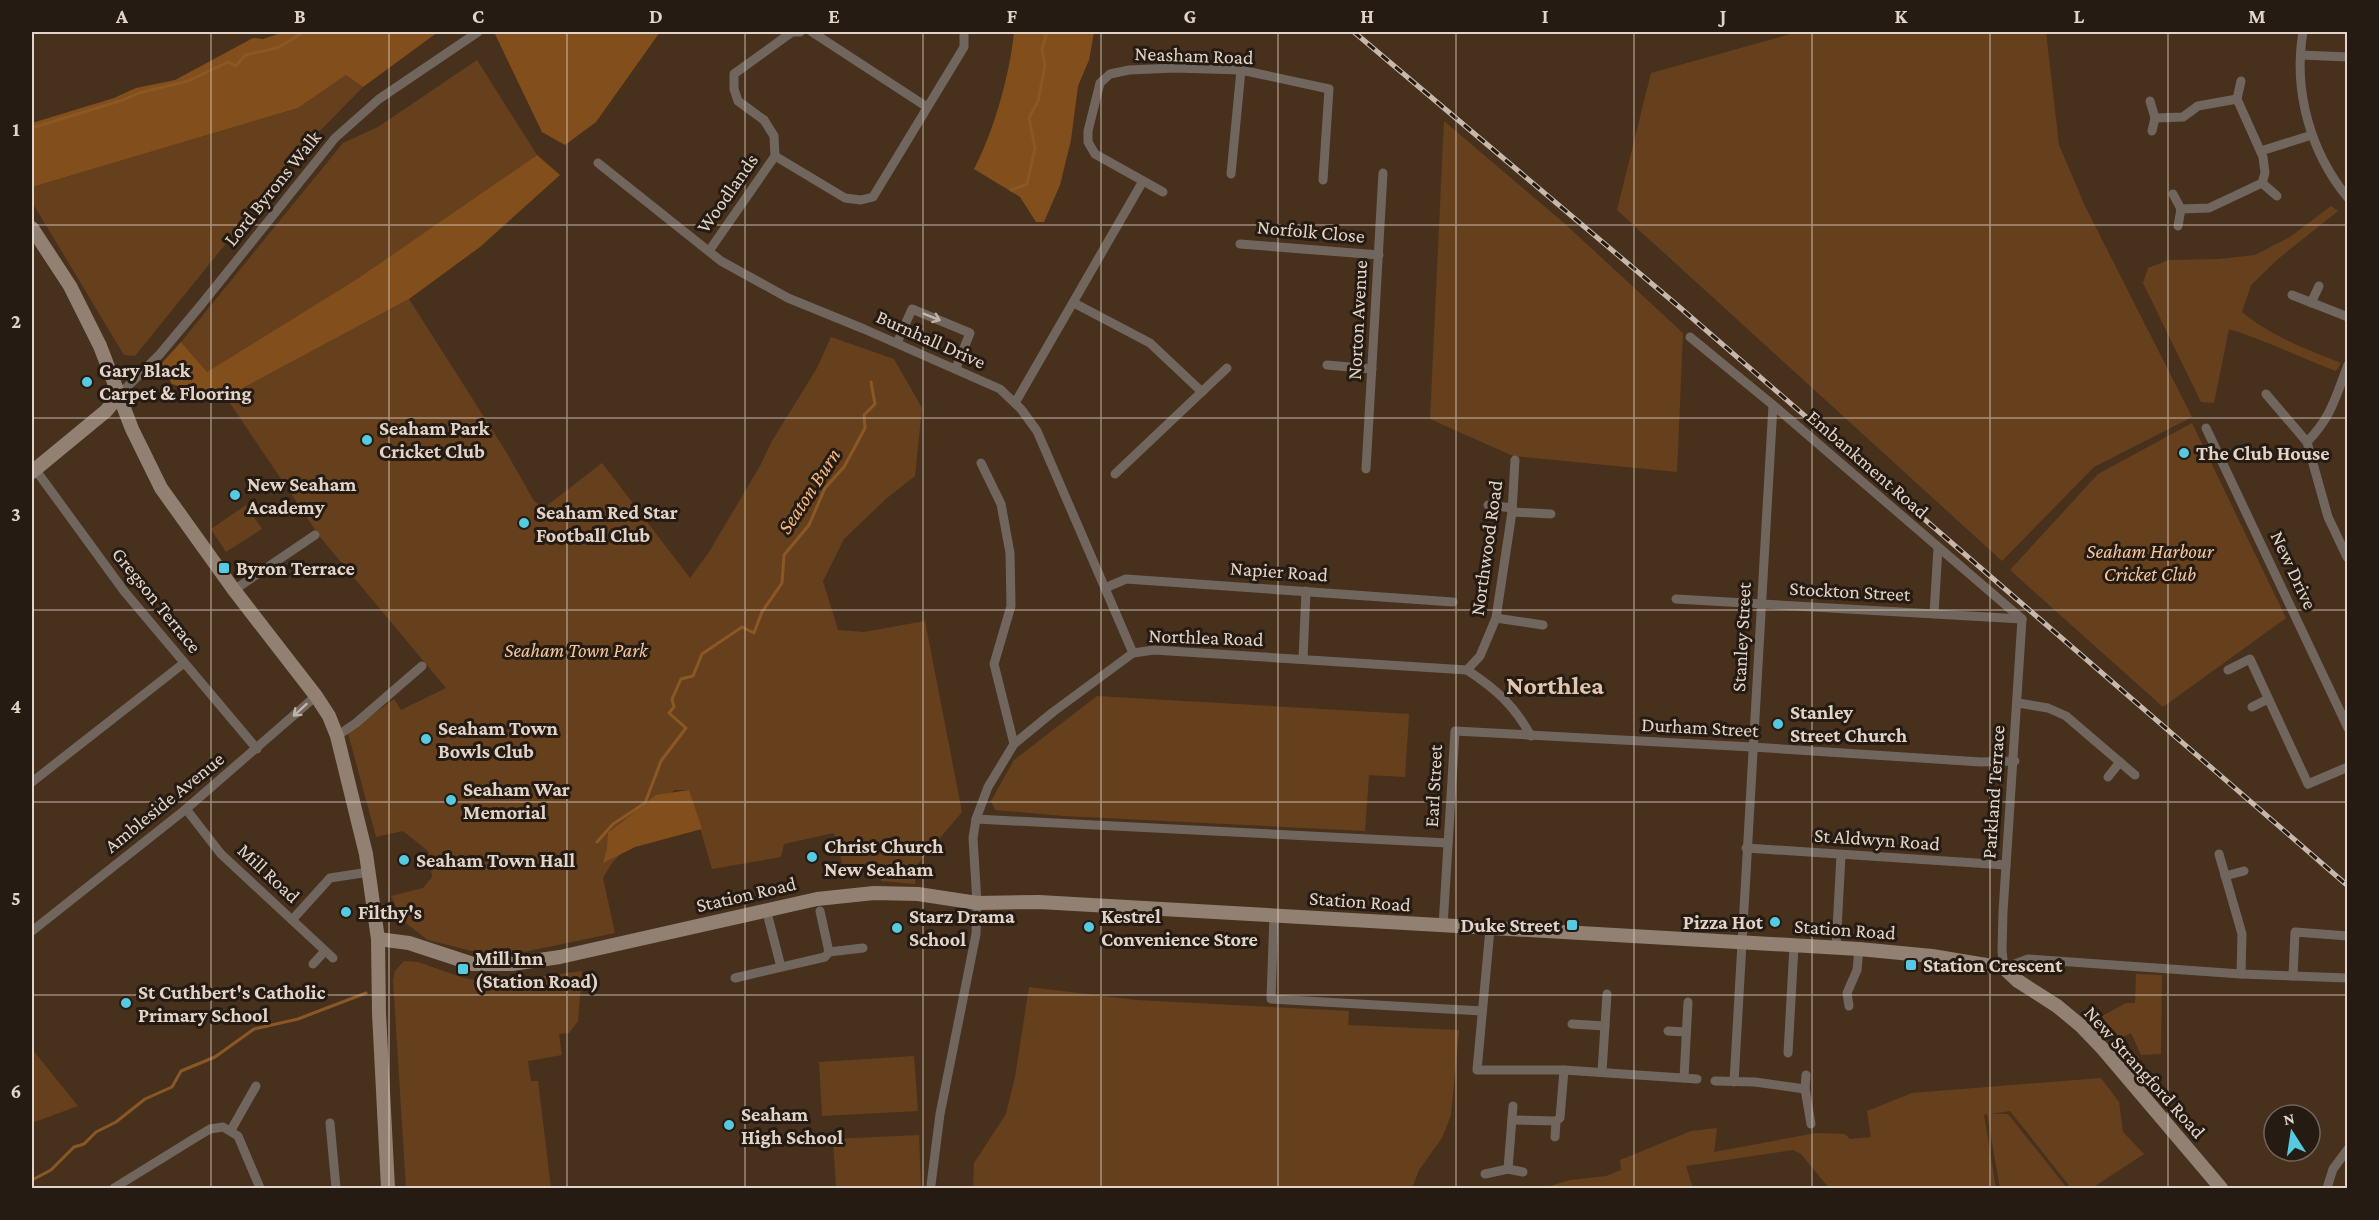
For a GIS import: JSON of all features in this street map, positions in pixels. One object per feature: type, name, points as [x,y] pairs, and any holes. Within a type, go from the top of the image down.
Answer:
[{"type":"main road","points":[[32,228],[70,286],[100,346],[132,429],[161,488],[234,590],[316,696],[329,716],[337,736],[366,854],[378,939],[388,1188]]},
{"type":"main road","points":[[33,470],[106,411],[119,395]]},
{"type":"main road","name":"Station Road","points":[[378,939],[420,947],[473,964],[512,964],[560,957],[766,909],[817,899],[874,893],[918,894],[977,903],[1039,902],[1859,949],[1932,956],[2004,968]]},
{"type":"main road","points":[[377,957],[393,950],[420,947]]},
{"type":"main road","name":"New Strangford Road","points":[[2004,968],[2018,981],[2057,1006],[2080,1025],[2221,1188]]},
{"type":"street","name":"Lord Byrons Walk","points":[[119,395],[160,354],[335,138],[379,99],[478,32]]},
{"type":"street","name":"Woodlands","points":[[709,251],[775,156],[774,136],[764,120],[738,101],[734,89],[734,74],[792,32],[800,32]]},
{"type":"street","points":[[812,32],[927,107]]},
{"type":"street","name":"Woodlands","points":[[775,156],[845,198],[861,200],[873,196],[964,47],[964,32]]},
{"type":"street","points":[[2303,32],[2301,88],[2312,135],[2332,175],[2348,198]]},
{"type":"street","points":[[2301,55],[2348,57]]},
{"type":"street","name":"Neasham Road","points":[[1163,192],[1095,154],[1088,142],[1088,131],[1100,83],[1110,74],[1129,70],[1175,68],[1241,70],[1329,89],[1323,180]]},
{"type":"street","points":[[1232,174],[1241,70]]},
{"type":"street","points":[[2181,209],[2209,208],[2262,183],[2265,173],[2261,151],[2237,99],[2241,81]]},
{"type":"street","points":[[2155,118],[2183,117],[2198,106],[2237,99]]},
{"type":"street","points":[[2150,101],[2155,118],[2152,131]]},
{"type":"street","points":[[2261,151],[2312,135]]},
{"type":"street","name":"Burnhall Drive","points":[[598,163],[721,261],[788,298],[1000,389],[1015,403],[1037,431],[1133,653]]},
{"type":"street","name":"Norton Avenue","points":[[1366,469],[1383,173]]},
{"type":"street","points":[[1015,403],[1143,181]]},
{"type":"street","points":[[2262,183],[2277,196]]},
{"type":"street","points":[[2173,194],[2181,209],[2178,226]]},
{"type":"street","name":"Norfolk Close","points":[[1240,244],[1379,255]]},
{"type":"street","points":[[2311,303],[2319,286]]},
{"type":"street","points":[[2292,295],[2348,317]]},
{"type":"street","points":[[1074,303],[1150,343],[1202,392]]},
{"type":"street","points":[[897,343],[912,309],[970,333],[956,369]]},
{"type":"street","name":"Embankment Road","points":[[1690,337],[1773,405],[2022,619]]},
{"type":"street","points":[[1327,365],[1372,369]]},
{"type":"street","points":[[2307,442],[2322,426],[2331,411],[2348,365]]},
{"type":"street","points":[[1115,474],[1227,368]]},
{"type":"street","points":[[2266,394],[2307,442],[2328,517],[2347,557]]},
{"type":"street","name":"Stanley Street","points":[[1734,1082],[1773,405]]},
{"type":"street","name":"New Drive","points":[[2206,428],[2348,728]]},
{"type":"street","name":"Northwood Road","points":[[1467,670],[1480,656],[1496,618],[1512,510],[1515,460]]},
{"type":"street","points":[[981,463],[1001,504],[1010,553],[1011,606],[994,664],[1014,744]]},
{"type":"street","name":"Gregson Terrace","points":[[33,470],[124,591],[257,749]]},
{"type":"street","points":[[1488,506],[1551,514]]},
{"type":"street","points":[[234,590],[315,535]]},
{"type":"street","points":[[1934,614],[1938,548]]},
{"type":"street","name":"Napier Road","points":[[1105,588],[1126,579],[1453,602]]},
{"type":"street","points":[[1302,659],[1305,591]]},
{"type":"street","name":"Stockton Street","points":[[1676,599],[2022,619]]},
{"type":"street","points":[[1496,618],[1543,626]]},
{"type":"street","name":"Parkland Terrace","points":[[2004,968],[2002,951],[2006,865],[2022,619]]},
{"type":"street","name":"Northlea Road","points":[[931,1185],[942,1103],[976,934],[977,903],[973,838],[976,819],[988,787],[1014,744],[1133,653],[1154,650],[1467,670]]},
{"type":"street","points":[[2228,670],[2250,659],[2308,784],[2348,767]]},
{"type":"street","points":[[32,782],[184,663]]},
{"type":"street","points":[[337,736],[422,666]]},
{"type":"street","points":[[1467,670],[1491,686],[1519,714],[1531,736]]},
{"type":"street","name":"Ambleside Avenue","points":[[32,931],[186,809],[316,696]]},
{"type":"street","points":[[2252,707],[2268,699]]},
{"type":"street","points":[[2018,703],[2048,708],[2066,716],[2135,775]]},
{"type":"street","name":"Durham Street","points":[[1455,731],[1981,762],[2014,761]]},
{"type":"street","name":"Earl Street","points":[[1443,926],[1455,731]]},
{"type":"street","points":[[2108,777],[2120,762]]},
{"type":"street","name":"Mill Road","points":[[186,809],[221,854],[333,958]]},
{"type":"street","points":[[976,819],[1448,843]]},
{"type":"street","name":"St Aldwyn Road","points":[[1746,848],[2006,865]]},
{"type":"street","points":[[2218,854],[2242,934],[2241,974]]},
{"type":"street","points":[[1836,948],[1841,855]]},
{"type":"street","points":[[2225,876],[2244,871]]},
{"type":"street","points":[[292,920],[330,878],[369,872]]},
{"type":"street","points":[[766,909],[781,967]]},
{"type":"street","points":[[820,911],[829,952]]},
{"type":"street","points":[[1274,915],[1271,999],[1482,1011]]},
{"type":"street","points":[[1490,929],[1476,1070],[1564,1070],[1697,1079]]},
{"type":"street","points":[[2293,976],[2295,932],[2348,936]]},
{"type":"street","points":[[1788,1053],[1794,946]]},
{"type":"street","points":[[735,978],[825,957],[829,952],[862,948]]},
{"type":"street","points":[[1849,1006],[1847,993],[1857,970],[1859,949]]},
{"type":"street","points":[[313,964],[325,951]]},
{"type":"street","name":"Station Road","points":[[2004,968],[2028,959],[2241,974],[2348,978]]},
{"type":"street","points":[[1602,1072],[1607,994]]},
{"type":"street","points":[[1684,1078],[1688,1002]]},
{"type":"street","points":[[1572,1024],[1605,1026]]},
{"type":"street","points":[[1668,1032],[1686,1032]]},
{"type":"street","points":[[1555,1137],[1556,1121],[1562,1113],[1564,1070]]},
{"type":"street","points":[[1806,1075],[1804,1089],[1811,1124]]},
{"type":"street","points":[[1715,1081],[1755,1082],[1804,1089]]},
{"type":"street","points":[[231,1130],[256,1086]]},
{"type":"street","points":[[1508,1169],[1513,1106]]},
{"type":"street","points":[[1512,1120],[1556,1121]]},
{"type":"street","points":[[330,1123],[336,1188]]},
{"type":"street","points":[[114,1188],[210,1129],[223,1127],[238,1136],[260,1188]]},
{"type":"street","points":[[2327,1188],[2332,1169],[2348,1149]]},
{"type":"street","points":[[1485,1174],[1508,1169],[1523,1172]]},
{"type":"green space","points":[[1798,32],[2046,32],[2059,145],[2085,206],[2192,417],[2094,467],[2002,561],[1617,210],[1651,73]]},
{"type":"green space","points":[[477,60],[537,155],[357,279],[207,372],[181,342],[343,143],[378,127]]},
{"type":"green space","points":[[346,75],[363,87],[303,148],[135,356],[124,355],[32,202],[32,187],[298,108]]},
{"type":"green space","points":[[1444,121],[1564,223],[1683,333],[1677,472],[1513,456],[1430,419]]},
{"type":"green space","points":[[2331,206],[2338,211],[2278,259],[2251,285],[2242,312],[2277,335],[2341,363],[2336,371],[2229,329],[2214,403],[2201,402],[2143,283],[2148,268],[2169,260],[2219,259],[2255,255],[2290,237]]},
{"type":"green space","name":"Seaham Town Park","points":[[409,299],[505,450],[534,501],[544,508],[602,463],[690,578],[709,552],[760,466],[772,441],[817,368],[831,337],[894,359],[922,408],[915,476],[887,498],[844,539],[823,581],[838,630],[864,632],[925,621],[962,812],[916,866],[915,884],[881,881],[880,864],[844,870],[834,833],[784,844],[781,857],[712,869],[689,790],[674,790],[651,823],[612,863],[603,878],[615,933],[519,953],[488,955],[428,940],[403,921],[391,896],[423,888],[432,877],[428,851],[403,831],[376,837],[348,733],[394,699],[401,710],[446,688],[320,537],[226,397]]},
{"type":"green space","name":"Seaham Harbour Cricket Club","points":[[2192,423],[2286,618],[2163,707],[2010,570],[2098,474]]},
{"type":"green space","points":[[246,505],[262,529],[226,552],[211,529]]},
{"type":"green space","points":[[1097,696],[1409,714],[1405,777],[1369,775],[1365,831],[1064,816],[995,810],[991,801],[1014,760]]},
{"type":"green space","points":[[404,961],[418,962],[464,978],[492,983],[582,971],[578,1021],[569,1033],[559,1034],[562,1055],[528,1061],[531,1081],[538,1081],[551,1188],[406,1188],[393,980],[395,971]]},
{"type":"green space","points":[[2136,974],[2162,975],[2161,1054],[2141,1055],[2131,1033],[2115,1041],[2102,1016],[2126,1003],[2135,1003]]},
{"type":"green space","points":[[1029,987],[1136,1000],[1349,1011],[1348,1025],[1459,1030],[1451,1115],[1442,1138],[1419,1170],[1412,1188],[973,1188],[974,1163],[1006,1114],[1015,1077]]},
{"type":"green space","points":[[32,1049],[78,1106],[32,1123]]},
{"type":"green space","points":[[914,1056],[918,1111],[822,1116],[819,1062]]},
{"type":"green space","points":[[2101,1078],[2119,1102],[2123,1132],[2144,1154],[2092,1188],[2071,1188],[2010,1111],[1991,1114],[2008,1114],[2067,1188],[2000,1188],[1987,1114],[1984,1115],[1996,1188],[1829,1188],[1801,1154],[1793,1150],[1686,1166],[1693,1188],[1543,1188],[1570,1180],[1606,1176],[1621,1170],[1620,1160],[1691,1131],[1717,1128],[1714,1152],[1816,1133],[1845,1134],[1850,1139],[1871,1137],[1867,1111],[1912,1093]]},
{"type":"green space","points":[[919,1135],[921,1188],[836,1188],[833,1139]]},
{"type":"shaded area","points":[[284,32],[438,32],[363,87],[346,75],[298,108],[32,187],[32,123],[114,98],[136,88],[175,80],[253,38],[263,39]]},
{"type":"shaded area","points":[[494,32],[660,32],[596,122],[565,145],[542,132]]},
{"type":"shaded area","points":[[1014,32],[1094,32],[1089,60],[1078,86],[1071,140],[1060,185],[1044,222],[1036,222],[1020,197],[974,169],[1000,102]]},
{"type":"shaded area","points":[[537,155],[560,175],[480,247],[409,299],[226,397],[200,400],[188,391],[172,384],[160,365],[181,342],[207,372],[357,279]]},
{"type":"shaded area","points":[[689,790],[702,829],[635,847],[603,863],[608,833],[656,795]]},
{"type":"waterway","points":[[32,128],[139,93],[188,81],[228,62],[236,66],[245,55],[277,48],[304,32]]},
{"type":"waterway","name":"Seaton Burn","points":[[1011,190],[1027,184],[1035,148],[1029,118],[1038,101],[1045,66],[1042,49],[1047,32]]},
{"type":"waterway","name":"Seaton Burn","points":[[597,842],[613,824],[645,803],[661,761],[686,728],[669,713],[674,707],[672,699],[681,679],[693,676],[702,654],[742,627],[754,633],[762,612],[782,583],[784,555],[809,525],[825,488],[844,467],[865,428],[864,415],[875,404],[871,382]]},
{"type":"waterway","points":[[32,1180],[51,1170],[74,1147],[84,1144],[96,1132],[116,1122],[145,1099],[172,1087],[181,1071],[215,1057],[254,1029],[298,1019],[366,993]]},
{"type":"railway","points":[[1354,32],[1677,305],[2348,886]]},
{"type":"place","name":"Gary Black Carpet & Flooring","points":[[87,382]]},
{"type":"place","name":"Seaham Park Cricket Club","points":[[367,440]]},
{"type":"place","name":"The Club House","points":[[2184,453]]},
{"type":"place","name":"New Seaham Academy","points":[[235,495]]},
{"type":"place","name":"Seaham Red Star Football Club","points":[[524,523]]},
{"type":"place","name":"Byron Terrace","points":[[224,568]]},
{"type":"place","name":"Stanley Street Church","points":[[1778,724]]},
{"type":"place","name":"Seaham Town Bowls Club","points":[[426,739]]},
{"type":"place","name":"Seaham War Memorial","points":[[451,800]]},
{"type":"place","name":"Christ Church New Seaham","points":[[812,857]]},
{"type":"place","name":"Seaham Town Hall","points":[[404,860]]},
{"type":"place","name":"Filthy's","points":[[346,912]]},
{"type":"place","name":"Pizza Hot","points":[[1775,922]]},
{"type":"place","name":"Duke Street","points":[[1572,925]]},
{"type":"place","name":"Kestrel Convenience Store","points":[[1089,927]]},
{"type":"place","name":"Starz Drama School","points":[[897,928]]},
{"type":"place","name":"Station Crescent","points":[[1911,965]]},
{"type":"place","name":"Mill Inn (Station Road)","points":[[463,969]]},
{"type":"place","name":"St Cuthbert's Catholic Primary School","points":[[126,1003]]},
{"type":"place","name":"Seaham High School","points":[[729,1125]]},
{"type":"district","name":"Northlea","points":[[1555,685]]}]
